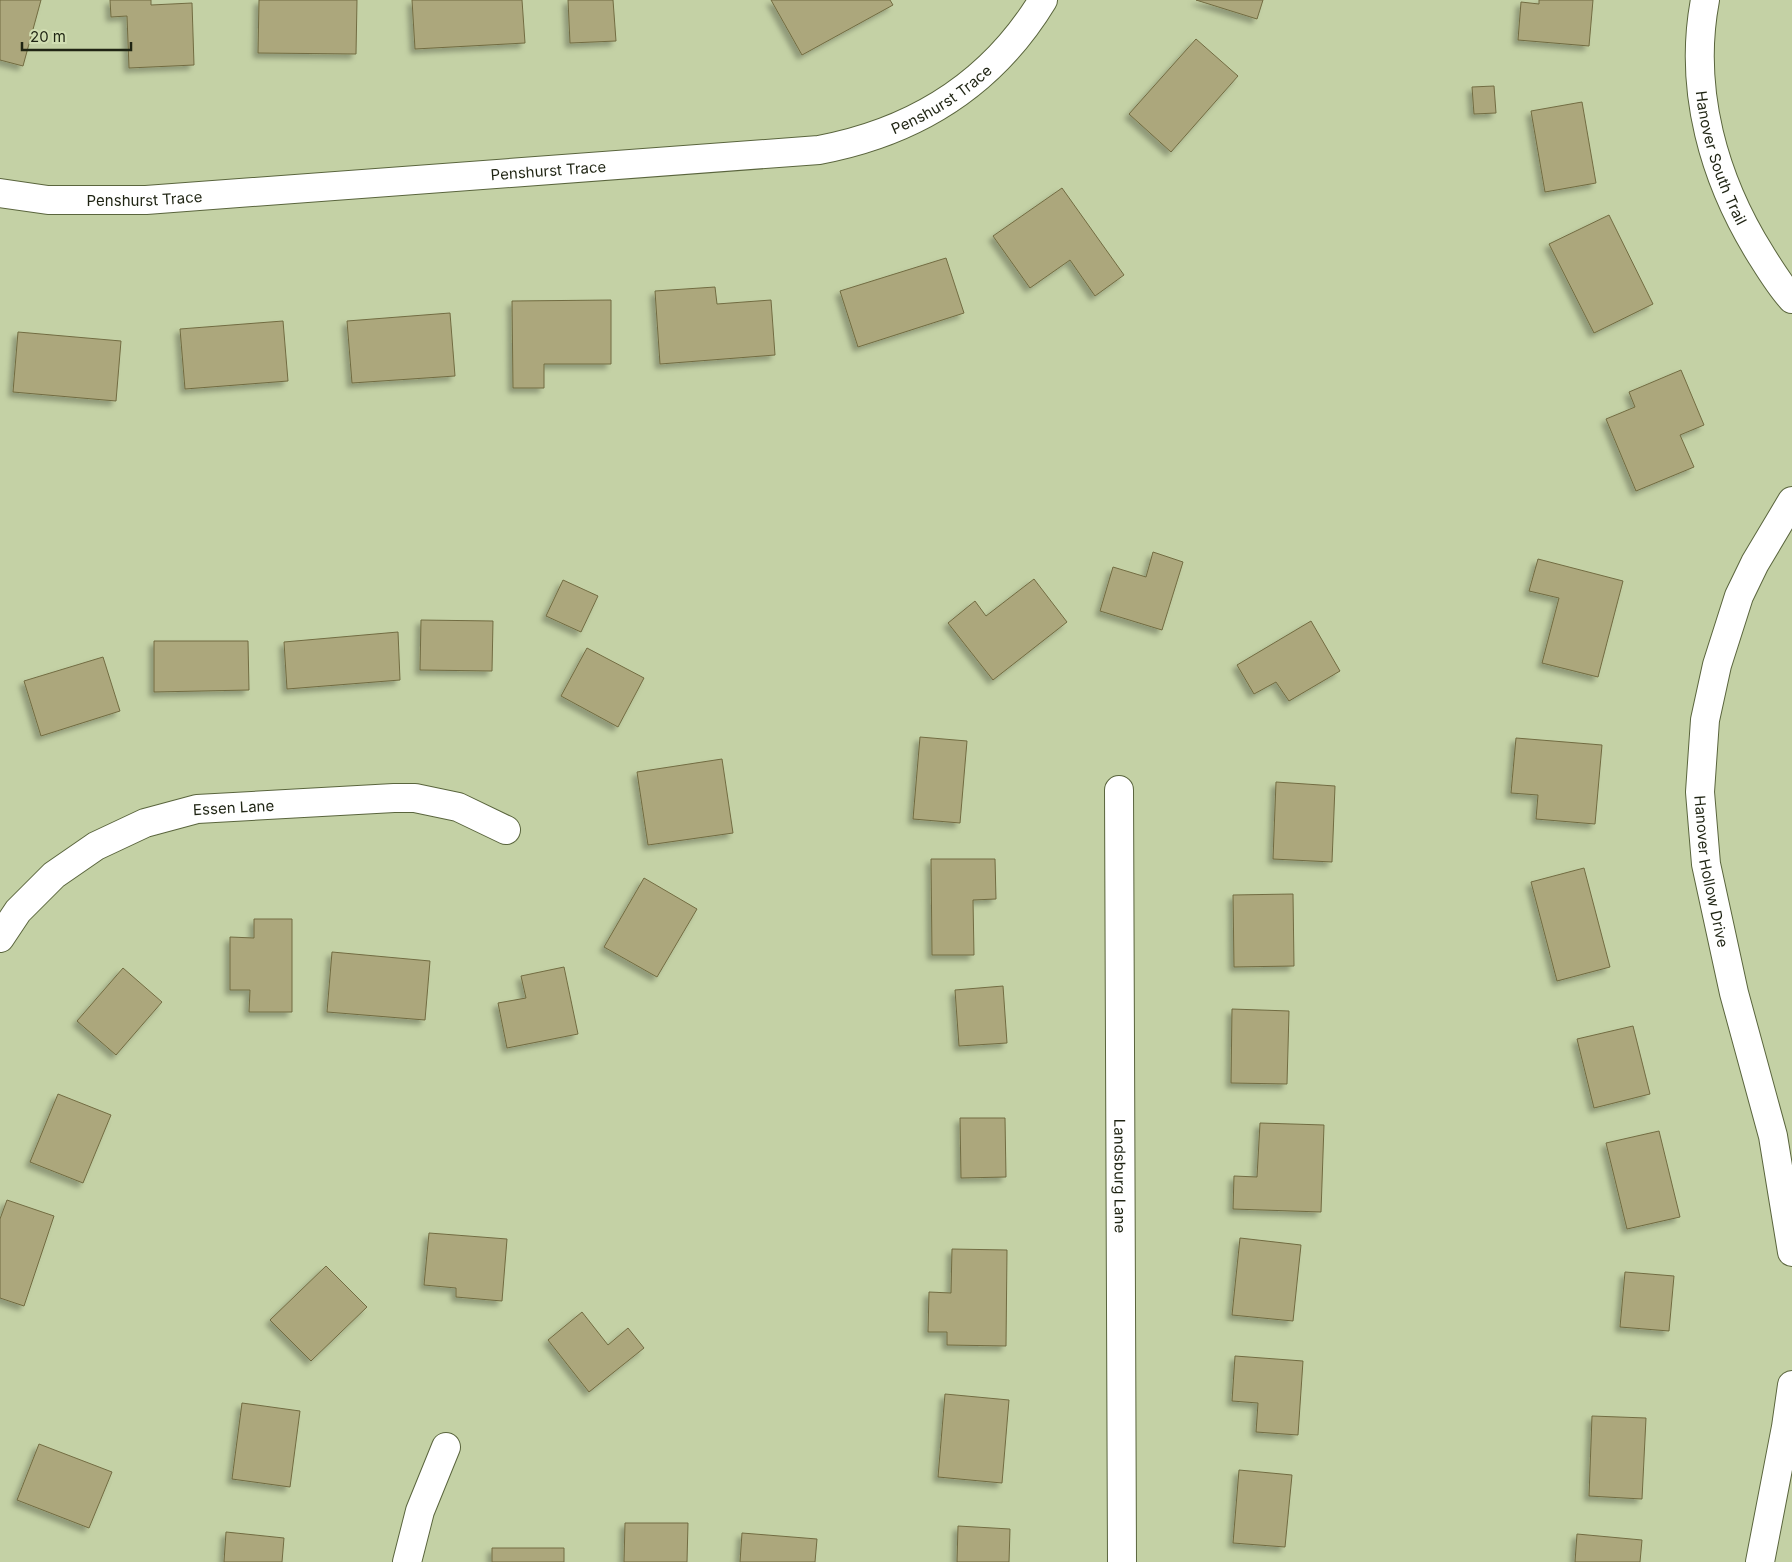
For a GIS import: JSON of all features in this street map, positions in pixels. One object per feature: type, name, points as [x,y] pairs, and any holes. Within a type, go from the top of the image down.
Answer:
[{"type":"street","name":"Penshurst Trace","points":[[0,193],[48,200],[146,200],[819,150],[847,144],[902,126],[952,97],[976,80],[1009,48],[1028,24],[1043,0]]},
{"type":"street","name":"Hanover South Trail","points":[[1705,0],[1702,19],[1700,79],[1709,138],[1718,169],[1730,200],[1745,230],[1780,286],[1792,299]]},
{"type":"street","name":"Hanover Hollow Drive","points":[[1792,501],[1755,563],[1743,588],[1716,665],[1705,720],[1700,792],[1706,864],[1734,993],[1773,1136],[1792,1252]]},
{"type":"street","name":"Landsburg Lane","points":[[1119,790],[1122,1562]]},
{"type":"street","name":"Essen Lane","points":[[0,938],[18,911],[54,875],[96,846],[145,823],[196,809],[415,798],[458,808],[506,830]]},
{"type":"street","points":[[1760,1562],[1786,1427],[1792,1385]]},
{"type":"street","points":[[407,1562],[420,1511],[446,1447]]},
{"type":"building","points":[[0,0],[41,0],[23,66],[0,60]]},
{"type":"building","points":[[110,0],[151,0],[151,5],[192,3],[194,65],[129,68],[127,16],[111,17]]},
{"type":"building","points":[[259,0],[357,0],[356,54],[258,53]]},
{"type":"building","points":[[412,0],[522,0],[525,43],[415,49]]},
{"type":"building","points":[[568,0],[613,0],[616,41],[570,43]]},
{"type":"building","points":[[771,0],[890,0],[893,5],[802,55]]},
{"type":"building","points":[[1196,0],[1263,0],[1257,19]]},
{"type":"building","points":[[1539,0],[1593,0],[1589,46],[1518,40],[1521,2],[1539,4]]},
{"type":"building","points":[[1196,39],[1238,76],[1171,152],[1129,114]]},
{"type":"building","points":[[1494,86],[1496,113],[1474,114],[1472,87]]},
{"type":"building","points":[[1582,102],[1596,183],[1545,192],[1531,111]]},
{"type":"building","points":[[1062,188],[1124,275],[1095,296],[1070,260],[1030,288],[993,236]]},
{"type":"building","points":[[1609,215],[1653,304],[1594,333],[1549,244]]},
{"type":"building","points":[[946,258],[964,313],[858,347],[840,291]]},
{"type":"building","points":[[715,287],[717,304],[771,300],[775,355],[660,364],[655,291]]},
{"type":"building","points":[[611,300],[611,364],[544,364],[544,388],[513,388],[512,301]]},
{"type":"building","points":[[450,313],[455,376],[352,383],[347,321]]},
{"type":"building","points":[[283,321],[288,381],[185,389],[180,329]]},
{"type":"building","points":[[18,332],[121,341],[116,401],[13,392]]},
{"type":"building","points":[[1681,370],[1704,425],[1680,435],[1694,467],[1636,491],[1606,419],[1635,407],[1629,392]]},
{"type":"building","points":[[1153,552],[1183,562],[1162,630],[1100,611],[1113,567],[1146,577]]},
{"type":"building","points":[[1538,559],[1623,581],[1598,677],[1542,663],[1559,598],[1529,591]]},
{"type":"building","points":[[1034,579],[1067,622],[993,680],[948,623],[975,601],[986,616]]},
{"type":"building","points":[[563,580],[598,596],[581,632],[546,616]]},
{"type":"building","points":[[421,620],[493,621],[492,671],[420,670]]},
{"type":"building","points":[[1311,621],[1340,671],[1289,701],[1276,682],[1254,694],[1237,665]]},
{"type":"building","points":[[398,632],[400,680],[287,689],[284,642]]},
{"type":"building","points":[[154,641],[248,641],[249,690],[154,692]]},
{"type":"building","points":[[587,648],[644,678],[618,727],[561,696]]},
{"type":"building","points":[[103,657],[120,711],[41,736],[24,681]]},
{"type":"building","points":[[920,737],[967,741],[960,823],[913,819]]},
{"type":"building","points":[[1516,738],[1602,745],[1595,824],[1536,819],[1538,795],[1511,793]]},
{"type":"building","points":[[722,759],[733,833],[648,845],[637,772]]},
{"type":"building","points":[[1276,782],[1335,786],[1332,862],[1273,859]]},
{"type":"building","points":[[931,859],[995,859],[996,899],[973,900],[974,955],[932,955]]},
{"type":"building","points":[[1584,868],[1610,967],[1557,981],[1531,882]]},
{"type":"building","points":[[644,878],[697,909],[657,977],[604,947]]},
{"type":"building","points":[[1293,894],[1294,966],[1234,967],[1233,895]]},
{"type":"building","points":[[254,919],[292,919],[292,1012],[249,1012],[250,990],[230,990],[230,937],[254,938]]},
{"type":"building","points":[[332,952],[430,961],[425,1020],[327,1012]]},
{"type":"building","points":[[564,967],[578,1034],[507,1048],[498,1003],[526,998],[521,976]]},
{"type":"building","points":[[123,968],[162,1002],[116,1055],[77,1021]]},
{"type":"building","points":[[1003,986],[1007,1043],[959,1046],[955,990]]},
{"type":"building","points":[[1232,1009],[1289,1011],[1287,1084],[1231,1083]]},
{"type":"building","points":[[1633,1026],[1650,1094],[1594,1108],[1577,1039]]},
{"type":"building","points":[[58,1094],[111,1115],[83,1183],[30,1162]]},
{"type":"building","points":[[960,1118],[1005,1118],[1006,1177],[961,1178]]},
{"type":"building","points":[[1260,1123],[1324,1125],[1321,1212],[1233,1209],[1234,1176],[1257,1177]]},
{"type":"building","points":[[1659,1131],[1680,1217],[1627,1229],[1606,1143]]},
{"type":"building","points":[[7,1200],[54,1216],[24,1306],[0,1298],[0,1219]]},
{"type":"building","points":[[429,1233],[507,1239],[502,1301],[456,1297],[456,1288],[424,1285]]},
{"type":"building","points":[[1240,1238],[1301,1245],[1293,1321],[1232,1315]]},
{"type":"building","points":[[952,1249],[1007,1250],[1006,1346],[947,1345],[947,1332],[928,1332],[929,1292],[951,1293]]},
{"type":"building","points":[[326,1266],[367,1307],[311,1361],[270,1320]]},
{"type":"building","points":[[1625,1272],[1674,1276],[1669,1331],[1620,1327]]},
{"type":"building","points":[[582,1312],[608,1345],[628,1328],[644,1348],[589,1392],[548,1340]]},
{"type":"building","points":[[1235,1356],[1303,1361],[1298,1435],[1256,1432],[1258,1403],[1232,1401]]},
{"type":"building","points":[[945,1394],[1009,1400],[1002,1483],[938,1477]]},
{"type":"building","points":[[242,1403],[300,1411],[290,1487],[232,1479]]},
{"type":"building","points":[[1592,1416],[1646,1418],[1642,1499],[1589,1496]]},
{"type":"building","points":[[39,1444],[112,1472],[89,1528],[17,1500]]},
{"type":"building","points":[[1239,1470],[1292,1475],[1285,1547],[1233,1543]]},
{"type":"building","points":[[625,1523],[688,1523],[687,1562],[624,1562]]},
{"type":"building","points":[[958,1526],[1010,1529],[1009,1562],[957,1562]]},
{"type":"building","points":[[226,1532],[284,1538],[282,1562],[224,1562]]},
{"type":"building","points":[[742,1533],[817,1539],[815,1562],[740,1562]]},
{"type":"building","points":[[1577,1534],[1642,1540],[1640,1562],[1575,1562]]},
{"type":"building","points":[[492,1548],[564,1548],[564,1562],[492,1562]]}]
